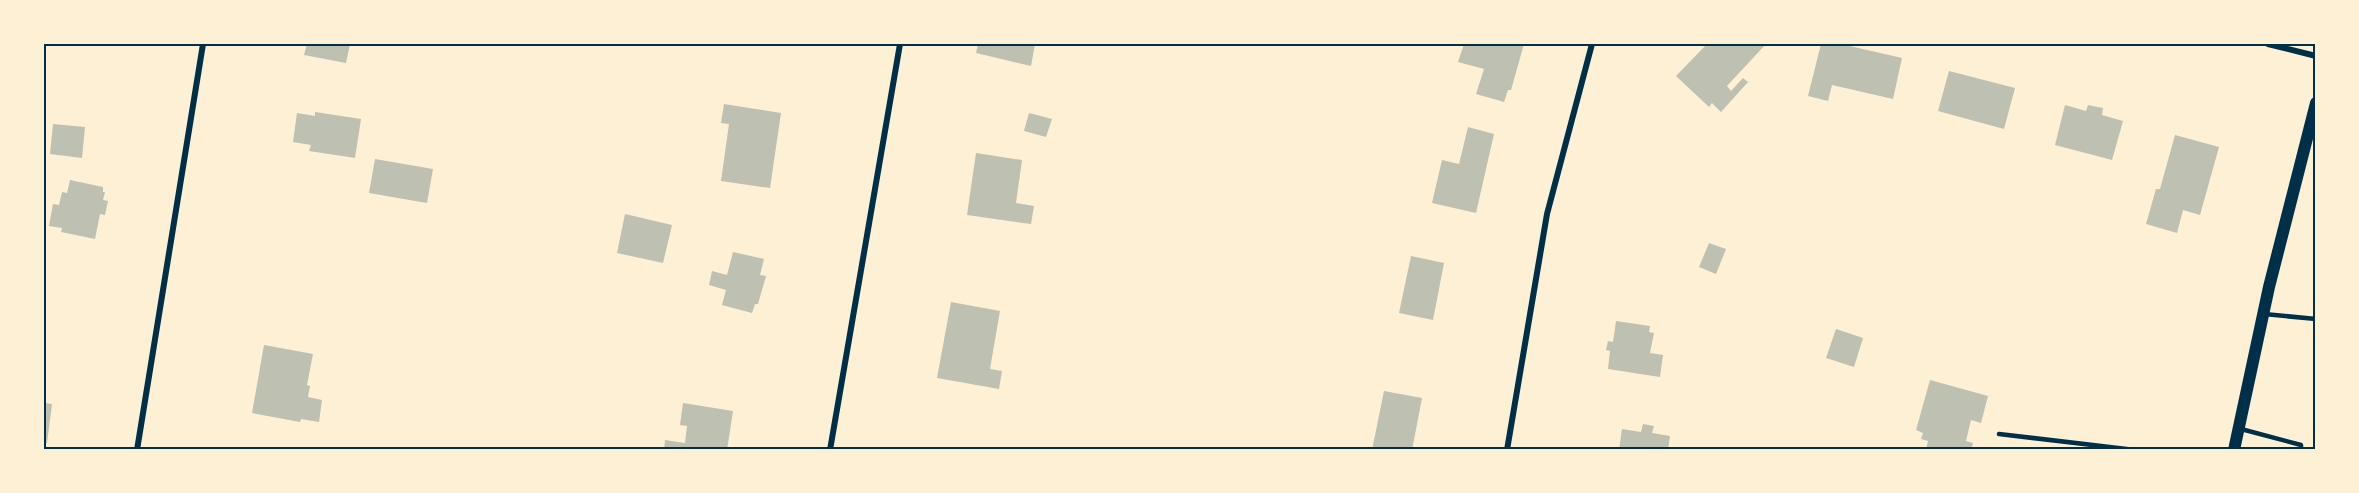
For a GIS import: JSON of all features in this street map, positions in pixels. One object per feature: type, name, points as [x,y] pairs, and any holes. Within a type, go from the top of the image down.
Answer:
[{"type":"main road","points":[[2234,450],[2263,314],[2316,103]]},
{"type":"street","points":[[137,450],[203,44]]},
{"type":"street","points":[[830,450],[900,44]]},
{"type":"street","points":[[1507,450],[1547,214],[1592,44]]},
{"type":"street","points":[[2268,44],[2316,56]]},
{"type":"lane","points":[[2263,314],[2316,319]]},
{"type":"lane","points":[[2239,428],[2301,445],[2301,450]]},
{"type":"lane","points":[[1999,434],[2135,450]]},
{"type":"building","points":[[307,44],[350,44],[346,63],[304,55]]},
{"type":"building","points":[[978,44],[1035,44],[1031,66],[976,53]]},
{"type":"building","points":[[1464,44],[1524,44],[1511,90],[1508,90],[1504,102],[1476,94],[1484,69],[1458,62]]},
{"type":"building","points":[[1707,44],[1765,45],[1727,86],[1731,91],[1743,78],[1748,82],[1721,112],[1712,103],[1709,107],[1676,76]]},
{"type":"building","points":[[1821,44],[1841,44],[1902,58],[1893,99],[1832,85],[1828,101],[1808,96]]},
{"type":"building","points":[[1949,71],[2015,88],[2004,129],[1938,111]]},
{"type":"building","points":[[724,104],[781,113],[770,188],[721,181],[729,124],[721,123]]},
{"type":"building","points":[[2065,105],[2086,111],[2088,105],[2103,108],[2102,115],[2123,121],[2112,160],[2055,145]]},
{"type":"building","points":[[315,112],[361,119],[355,158],[309,151],[311,145],[293,142],[297,113],[315,116]]},
{"type":"building","points":[[1029,113],[1052,119],[1046,137],[1024,131]]},
{"type":"building","points":[[53,124],[85,127],[82,158],[50,154]]},
{"type":"building","points":[[1468,127],[1494,134],[1476,213],[1432,203],[1442,160],[1459,164]]},
{"type":"building","points":[[2175,135],[2219,147],[2200,215],[2183,210],[2177,233],[2146,224],[2156,189],[2160,189]]},
{"type":"building","points":[[976,153],[1022,160],[1016,203],[1034,206],[1031,224],[967,215]]},
{"type":"building","points":[[375,159],[433,169],[427,203],[369,193]]},
{"type":"building","points":[[70,180],[103,187],[103,192],[105,192],[103,200],[108,201],[105,215],[100,214],[95,239],[61,232],[62,228],[49,226],[53,204],[59,205],[62,192],[67,193]]},
{"type":"building","points":[[625,214],[672,225],[663,263],[617,253]]},
{"type":"building","points":[[1709,243],[1726,249],[1716,274],[1699,267]]},
{"type":"building","points":[[733,252],[764,259],[760,275],[766,276],[758,304],[755,304],[752,313],[722,305],[726,290],[709,285],[712,271],[727,275]]},
{"type":"building","points":[[1411,256],[1444,263],[1433,320],[1399,313]]},
{"type":"building","points":[[951,302],[1000,311],[990,369],[1002,371],[999,389],[937,378]]},
{"type":"building","points":[[1616,321],[1650,326],[1649,332],[1654,333],[1650,353],[1663,355],[1660,377],[1608,369],[1610,351],[1606,350],[1608,341],[1613,342]]},
{"type":"building","points":[[1836,329],[1863,338],[1854,367],[1826,358]]},
{"type":"building","points":[[264,345],[313,354],[307,385],[310,386],[308,397],[322,400],[319,422],[301,419],[300,422],[252,413]]},
{"type":"building","points":[[1930,380],[1988,396],[1981,423],[1971,420],[1966,441],[1973,443],[1971,450],[1926,450],[1928,441],[1921,439],[1923,433],[1916,430]]},
{"type":"building","points":[[1384,391],[1422,398],[1412,450],[1372,450]]},
{"type":"building","points":[[44,403],[52,404],[47,443],[44,443]]},
{"type":"building","points":[[683,403],[733,411],[727,450],[664,450],[665,440],[685,443],[687,426],[680,425]]},
{"type":"building","points":[[1643,424],[1654,426],[1652,433],[1670,436],[1668,450],[1619,450],[1622,429],[1641,432]]}]
